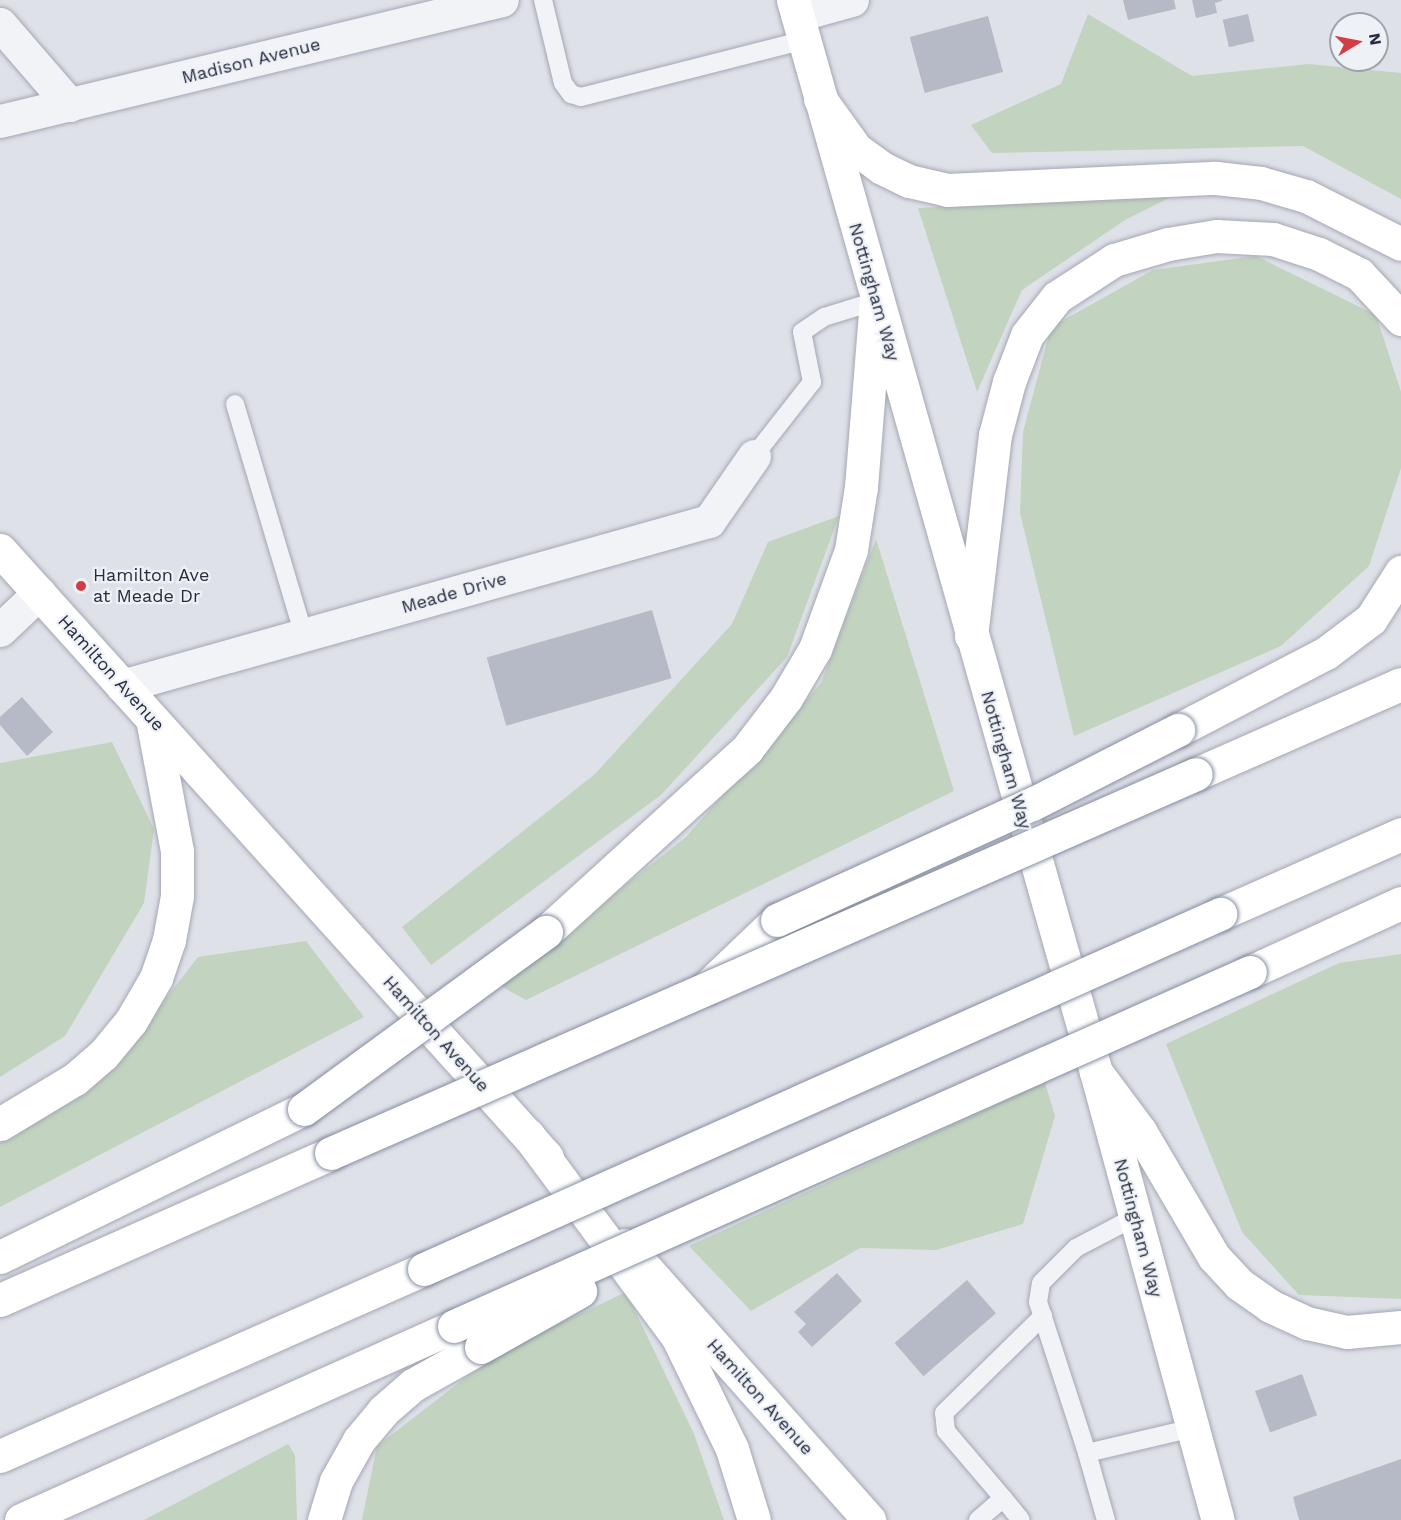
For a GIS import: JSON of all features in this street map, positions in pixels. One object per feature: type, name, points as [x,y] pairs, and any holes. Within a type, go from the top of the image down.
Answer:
[{"type":"main road","name":"Nottingham Way","points":[[798,18],[876,301],[1096,1072],[1218,1520]]},
{"type":"main road","points":[[820,99],[856,149],[882,168],[909,180],[947,190],[1216,178],[1261,183],[1306,196],[1401,244]]},
{"type":"main road","points":[[971,636],[995,435],[1009,382],[1027,335],[1057,297],[1114,260],[1168,244],[1216,236],[1273,239],[1319,254],[1359,274],[1401,319]]},
{"type":"main road","points":[[0,1257],[304,1109],[546,932],[747,749],[786,698],[815,649],[851,550],[861,487],[876,301]]},
{"type":"main road","name":"Hamilton Avenue","points":[[0,550],[528,1135],[869,1520]]},
{"type":"main road","points":[[706,988],[777,920],[1032,804],[1326,652],[1371,619],[1401,572]]},
{"type":"main road","points":[[0,1300],[1401,684]]},
{"type":"main road","points":[[0,1124],[75,1079],[103,1055],[131,1021],[156,978],[169,940],[177,896],[177,851],[152,719]]},
{"type":"main road","points":[[0,1456],[1401,834]]},
{"type":"main road","points":[[21,1520],[1401,903]]},
{"type":"main road","points":[[1356,922],[1401,919]]},
{"type":"main road","points":[[1096,1072],[1140,1131],[1214,1257],[1239,1284],[1270,1306],[1307,1323],[1347,1332],[1401,1327]]},
{"type":"main road","points":[[528,1135],[677,1336],[732,1449],[754,1520]]},
{"type":"main road","points":[[324,1520],[336,1481],[359,1440],[383,1411],[413,1386],[757,1191]]},
{"type":"street","name":"Madison Avenue","points":[[0,121],[502,0]]},
{"type":"street","points":[[798,18],[852,0]]},
{"type":"street","points":[[0,24],[70,105]]},
{"type":"street","name":"Meade Drive","points":[[122,686],[710,520],[754,456]]},
{"type":"street","points":[[0,630],[39,593]]},
{"type":"lane","points":[[543,0],[563,83],[571,94],[580,97],[798,18]]},
{"type":"lane","points":[[754,456],[812,382],[802,332],[824,317],[876,301]]},
{"type":"lane","points":[[235,404],[304,635]]},
{"type":"lane","points":[[1106,1520],[1087,1453],[1038,1302],[1041,1283],[1076,1248],[1135,1217]]},
{"type":"lane","points":[[1020,1520],[946,1431],[944,1413],[1043,1316]]},
{"type":"lane","points":[[1087,1453],[1193,1428]]},
{"type":"lane","points":[[978,1520],[1002,1498]]},
{"type":"green space","points":[[1088,14],[1192,76],[1309,64],[1329,66],[1329,72],[1401,73],[1401,199],[1303,146],[992,153],[971,125],[1061,84]]},
{"type":"green space","points":[[1175,195],[1125,220],[1022,290],[977,392],[918,208]]},
{"type":"green space","points":[[1256,256],[1376,315],[1401,392],[1401,468],[1369,566],[1281,646],[1074,736],[1020,513],[1023,432],[1051,327],[1153,270]]},
{"type":"green space","points":[[839,516],[787,657],[661,795],[431,965],[402,927],[595,774],[732,624],[768,542]]},
{"type":"green space","points":[[876,539],[954,791],[526,1000],[499,985],[686,837],[821,683]]},
{"type":"green space","points":[[112,742],[154,829],[144,903],[65,1036],[0,1077],[0,763]]},
{"type":"green space","points":[[306,941],[364,1017],[0,1207],[0,1143],[110,1070],[198,957]]},
{"type":"green space","points":[[1401,954],[1401,1299],[1299,1295],[1242,1232],[1166,1044],[1339,963]]},
{"type":"green space","points":[[1045,1083],[1055,1116],[1023,1224],[936,1250],[860,1248],[751,1311],[689,1246]]},
{"type":"green space","points":[[626,1292],[694,1434],[724,1520],[362,1520],[377,1446],[496,1354]]},
{"type":"green space","points":[[288,1444],[295,1455],[297,1520],[144,1520]]},
{"type":"building","points":[[1123,0],[1174,0],[1176,9],[1128,20]]},
{"type":"building","points":[[1192,0],[1222,1],[1215,3],[1217,13],[1196,18]]},
{"type":"building","points":[[1248,14],[1254,41],[1229,47],[1223,20]]},
{"type":"building","points":[[988,16],[1003,72],[925,93],[910,37]]},
{"type":"building","points":[[652,610],[672,678],[506,726],[487,657]]},
{"type":"building","points":[[22,697],[53,732],[27,756],[0,725],[0,717]]},
{"type":"building","points":[[837,1273],[862,1301],[812,1347],[798,1332],[806,1324],[794,1312]]},
{"type":"building","points":[[967,1280],[996,1313],[923,1376],[895,1343]]},
{"type":"building","points":[[1302,1374],[1317,1415],[1270,1432],[1255,1391]]},
{"type":"building","points":[[1401,1459],[1401,1520],[1299,1520],[1293,1497]]},
{"type":"place","name":"Hamilton Ave at Meade Dr","points":[[81,586]]}]
